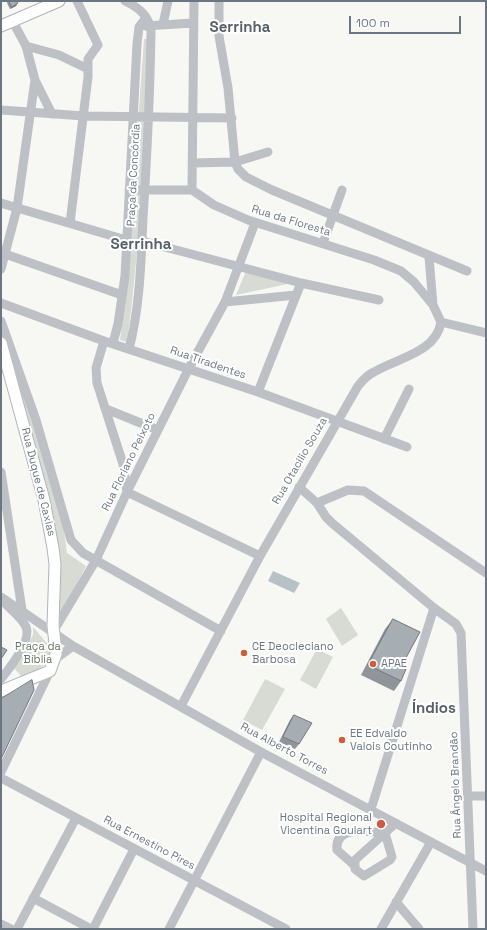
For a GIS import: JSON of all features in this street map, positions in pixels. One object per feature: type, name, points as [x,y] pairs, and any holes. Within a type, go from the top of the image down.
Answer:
[{"type":"main road","points":[[1,26],[59,1]]},
{"type":"main road","name":"Rua Duque de Caxias","points":[[1,343],[44,500],[53,548],[55,564],[53,628],[55,660]]},
{"type":"main road","points":[[1,691],[50,671],[55,660]]},
{"type":"street","points":[[70,223],[84,116],[88,57],[98,44],[77,1]]},
{"type":"street","points":[[126,1],[140,9],[148,22],[163,24],[193,23]]},
{"type":"street","points":[[163,24],[168,1]]},
{"type":"street","points":[[129,190],[192,190],[194,1]]},
{"type":"street","points":[[219,1],[219,36],[232,118],[235,162],[241,173],[250,180],[466,272]]},
{"type":"street","points":[[13,22],[26,46],[35,80],[52,114]]},
{"type":"street","name":"Praça da Concórdia","points":[[127,492],[123,464],[96,376],[97,362],[118,324],[125,276],[139,27],[148,22],[150,116],[137,312],[129,349]]},
{"type":"street","points":[[26,46],[60,55],[88,69]]},
{"type":"street","points":[[1,269],[17,208],[32,113],[35,80]]},
{"type":"street","points":[[135,90],[150,91]]},
{"type":"street","points":[[1,110],[84,116],[134,115],[232,118]]},
{"type":"street","points":[[192,163],[235,162],[268,152]]},
{"type":"street","name":"Rua da Floresta","points":[[192,190],[214,205],[255,223],[323,243],[401,271],[414,282],[433,305]]},
{"type":"street","points":[[323,243],[342,190]]},
{"type":"street","points":[[1,203],[126,240]]},
{"type":"street","name":"Rua Floriano Peixoto","points":[[53,628],[96,560],[127,492],[189,368],[225,302],[255,223]]},
{"type":"street","points":[[142,241],[240,265],[301,282],[379,300]]},
{"type":"street","points":[[5,254],[122,295]]},
{"type":"street","points":[[429,257],[433,305],[441,322],[486,333]]},
{"type":"street","points":[[125,276],[140,277]]},
{"type":"street","points":[[258,392],[301,282]]},
{"type":"street","points":[[225,302],[296,295]]},
{"type":"street","name":"Rua Tiradentes","points":[[1,302],[108,342],[258,392],[407,448]]},
{"type":"street","name":"Rua Duque de Caxias","points":[[1,321],[36,420],[67,532],[76,547],[96,560],[221,631]]},
{"type":"street","name":"Rua Otacilio Souza","points":[[182,706],[260,556],[351,396],[365,378],[373,372],[426,346],[436,337],[441,322]]},
{"type":"street","points":[[384,439],[409,389]]},
{"type":"street","points":[[106,409],[158,430]]},
{"type":"street","points":[[1,472],[22,610]]},
{"type":"street","points":[[299,487],[317,503],[332,523],[434,608],[371,809]]},
{"type":"street","points":[[317,503],[348,490],[364,491],[486,573]]},
{"type":"street","points":[[127,492],[260,556]]},
{"type":"street","points":[[1,598],[27,628],[27,635],[20,650],[1,679]]},
{"type":"street","name":"Rua Alberto Torres","points":[[1,598],[53,628],[73,646],[182,706],[261,752],[486,871]]},
{"type":"street","name":"Rua Ângelo Brandão","points":[[434,608],[456,624],[462,640],[473,929]]},
{"type":"street","points":[[55,660],[73,646]]},
{"type":"street","points":[[1,772],[34,707],[50,671]]},
{"type":"street","points":[[27,681],[32,688],[34,707]]},
{"type":"street","points":[[169,929],[261,752]]},
{"type":"street","name":"Rua Ernestino Pires","points":[[1,778],[286,929]]},
{"type":"street","points":[[469,796],[486,796]]},
{"type":"street","points":[[17,929],[76,818]]},
{"type":"street","points":[[354,865],[355,860],[396,823]]},
{"type":"street","points":[[355,831],[386,833],[392,857],[390,860],[364,876],[355,869],[354,865],[337,850],[338,841],[342,834],[355,831]]},
{"type":"street","points":[[381,929],[431,842]]},
{"type":"street","points":[[34,898],[92,929],[134,849]]},
{"type":"street","points":[[396,902],[419,929]]},
{"type":"street","points":[[1,924],[11,929]]},
{"type":"green space","points":[[144,39],[148,39],[139,229],[127,342],[120,340],[125,303]]},
{"type":"green space","points":[[246,271],[292,283],[236,295]]},
{"type":"green space","points":[[1,315],[63,524],[67,553],[86,566],[64,609],[56,613],[57,560],[1,336]]},
{"type":"green space","points":[[341,608],[358,635],[342,646],[326,619]]},
{"type":"green space","name":"Praça da Bíblia","points":[[33,627],[51,648],[50,654],[42,667],[23,678],[14,668],[33,635]]},
{"type":"green space","points":[[317,649],[333,657],[316,689],[300,680]]},
{"type":"green space","points":[[265,679],[285,689],[262,730],[243,720]]},
{"type":"shaded area","points":[[273,571],[300,583],[294,593],[268,581]]},
{"type":"building","points":[[9,1],[17,1],[18,3],[12,7]]},
{"type":"building","points":[[393,619],[420,632],[401,667],[406,669],[401,681],[368,665]]},
{"type":"building","points":[[1,647],[7,650],[1,659]]},
{"type":"building","points":[[32,680],[34,690],[1,759],[1,699]]},
{"type":"building","points":[[294,715],[312,723],[299,744],[283,737]]},
{"type":"place","name":"CE Deocleciano Barbosa","points":[[244,653]]},
{"type":"place","name":"APAE","points":[[373,664]]},
{"type":"place","name":"EE Edvaldo Valois Coutinho","points":[[342,740]]},
{"type":"place","name":"Hospital Regional Vicentina Goulart","points":[[381,824]]},
{"type":"district","name":"Serrinha","points":[[240,28]]},
{"type":"district","name":"Serrinha","points":[[141,245]]},
{"type":"district","name":"Índios","points":[[434,709]]}]
